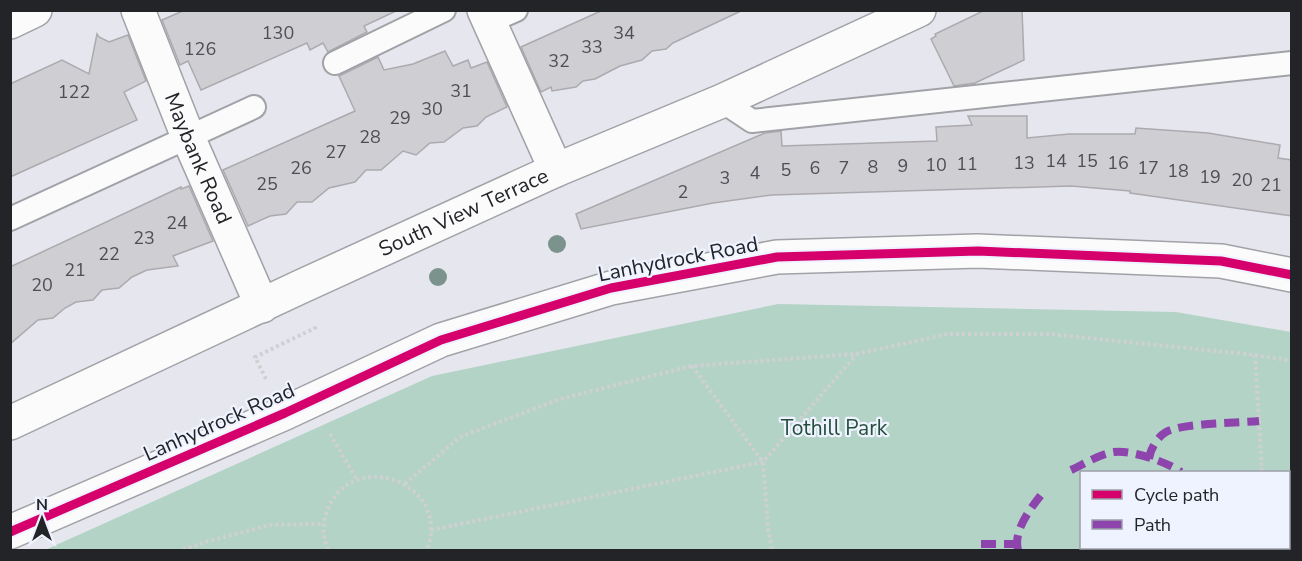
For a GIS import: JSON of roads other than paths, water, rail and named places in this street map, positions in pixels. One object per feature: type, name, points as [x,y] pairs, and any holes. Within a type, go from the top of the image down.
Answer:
[{"type":"street","points":[[10,21],[35,10]]},
{"type":"street","name":"Maybank Road","points":[[138,10],[188,137],[262,306]]},
{"type":"street","name":"South View Terrace","points":[[10,423],[556,170],[722,101],[919,10]]},
{"type":"street","points":[[496,14],[556,170]]},
{"type":"street","name":"Lanhydrock Road","points":[[10,532],[294,410],[441,340],[611,288],[777,257],[978,251],[1221,261],[1292,275]]},
{"type":"lane","points":[[334,63],[444,10]]},
{"type":"lane","points":[[722,101],[752,121],[1292,63]]},
{"type":"lane","points":[[10,219],[254,107]]},
{"type":"park label","name":"Tothill Park","points":[[834,428]]}]
